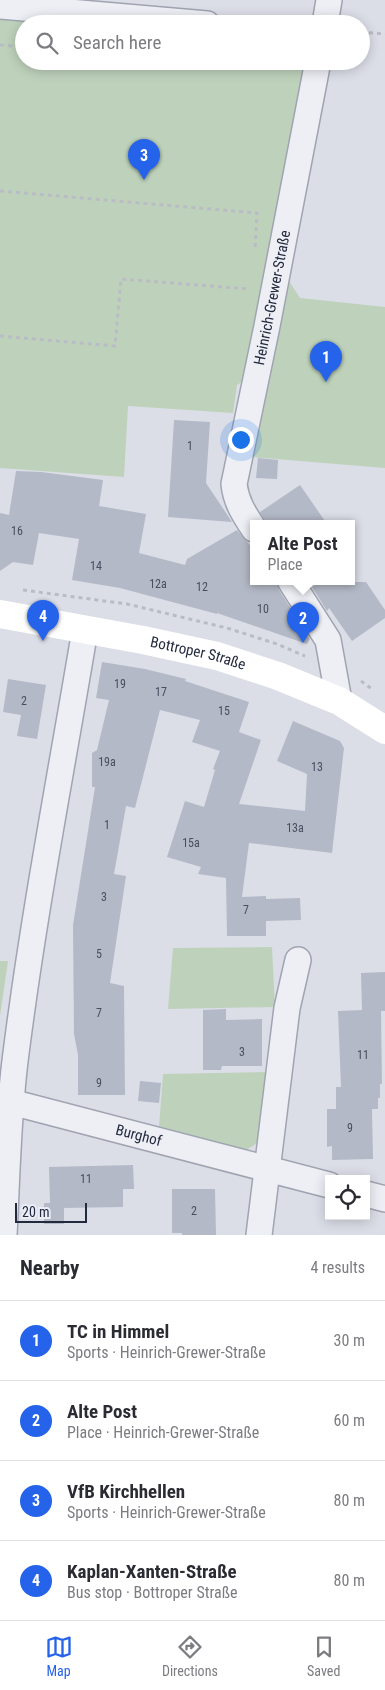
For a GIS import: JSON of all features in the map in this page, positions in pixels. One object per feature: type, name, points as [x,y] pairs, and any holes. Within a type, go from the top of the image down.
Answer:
[{"type":"main road","name":"Bottroper Straße","points":[[0,614],[143,640],[217,656],[278,676],[339,701],[385,730]]},
{"type":"street","points":[[326,15],[329,0]]},
{"type":"street","points":[[0,6],[104,15]]},
{"type":"street","name":"Heinrich-Grewer-Straße","points":[[250,523],[236,498],[234,484],[267,326],[316,70]]},
{"type":"street","points":[[293,585],[328,640],[339,701]]},
{"type":"street","points":[[4,1235],[15,1061],[39,903],[85,630]]},
{"type":"street","points":[[259,1235],[286,1008],[298,960]]},
{"type":"street","name":"Burghof","points":[[11,1102],[325,1184]]},
{"type":"street","points":[[370,1195],[385,1199]]},
{"type":"path","points":[[370,33],[385,34]]},
{"type":"path","points":[[0,45],[15,46]]},
{"type":"path","points":[[0,191],[257,213],[254,251]]},
{"type":"path","points":[[0,336],[115,346],[120,279],[252,290]]},
{"type":"green space","points":[[0,19],[15,20],[15,70],[308,70],[245,380],[237,385],[233,413],[128,406],[124,477],[0,468]]},
{"type":"green space","points":[[289,281],[300,298],[385,307],[385,468],[250,457]]},
{"type":"green space","points":[[272,947],[275,1007],[168,1009],[173,948]]},
{"type":"green space","points":[[0,961],[8,961],[0,1016]]},
{"type":"green space","points":[[267,1072],[260,1134],[256,1144],[246,1150],[159,1127],[163,1074]]},
{"type":"building","points":[[174,420],[210,422],[206,483],[232,522],[168,517]]},
{"type":"building","points":[[258,458],[278,460],[277,479],[256,478]]},
{"type":"building","points":[[16,471],[41,472],[103,480],[99,506],[146,514],[139,553],[185,565],[187,559],[237,530],[250,545],[250,585],[278,585],[310,639],[307,644],[217,613],[120,588],[72,580],[79,539],[39,533],[33,565],[13,562],[0,571],[0,513],[9,515]]},
{"type":"building","points":[[300,485],[324,520],[265,520],[260,512]]},
{"type":"building","points":[[355,582],[366,582],[385,610],[385,618],[352,641],[329,608],[327,611],[312,587],[315,585],[355,585]]},
{"type":"building","points":[[102,662],[145,669],[186,679],[185,681],[249,702],[239,732],[261,740],[239,804],[305,811],[307,774],[277,761],[293,721],[340,741],[344,748],[332,853],[249,843],[242,897],[266,896],[266,899],[300,898],[301,920],[266,921],[266,936],[227,936],[226,878],[198,874],[201,867],[167,857],[185,801],[204,807],[215,770],[213,769],[220,751],[192,742],[200,720],[160,710],[135,808],[126,806],[114,874],[126,876],[110,983],[124,986],[125,1095],[78,1095],[78,1055],[74,1034],[73,925],[95,787],[92,787],[92,753],[97,750],[109,700],[96,698]]},
{"type":"building","points":[[8,679],[46,685],[37,739],[17,736],[21,715],[3,712]]},
{"type":"building","points":[[385,972],[385,1011],[381,1011],[382,1084],[380,1084],[378,1109],[372,1109],[373,1159],[332,1160],[332,1146],[327,1147],[327,1109],[336,1109],[336,1087],[341,1087],[338,1011],[362,1010],[361,973]]},
{"type":"building","points":[[226,1009],[226,1020],[262,1019],[262,1066],[222,1066],[221,1070],[203,1070],[203,1010]]},
{"type":"building","points":[[140,1081],[161,1083],[159,1103],[138,1101]]},
{"type":"building","points":[[133,1165],[134,1189],[123,1189],[123,1207],[64,1208],[64,1224],[44,1224],[44,1203],[50,1203],[49,1167]]},
{"type":"building","points":[[172,1189],[215,1189],[216,1235],[182,1235],[182,1233],[172,1233]]},
{"type":"place","name":"VfB Kirchhellen","points":[[144,180]]},
{"type":"place","name":"TC in Himmel","points":[[326,382]]},
{"type":"place","name":"Kaplan-Xanten-Straße","points":[[43,641]]},
{"type":"place","name":"Alte Post","points":[[303,643]]}]
